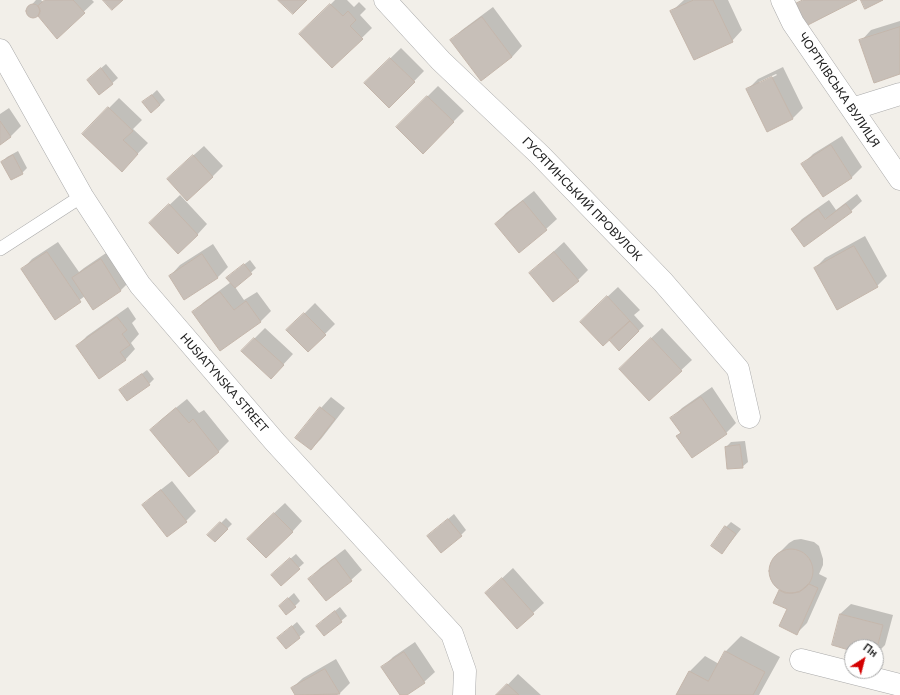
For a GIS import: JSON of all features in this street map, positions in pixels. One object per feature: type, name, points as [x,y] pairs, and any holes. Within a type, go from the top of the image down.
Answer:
[{"type":"street","name":"ГУСЯТИНСЬКИЙ ПРОВУЛОК","points":[[384,0],[441,62],[540,155],[663,282],[738,368],[749,417]]},
{"type":"street","name":"ЧОРТКІВСЬКА ВУЛИЦЯ","points":[[782,0],[793,23],[900,179]]},
{"type":"street","name":"HUSIATYNSKA STREET","points":[[0,50],[82,196],[140,285],[275,442],[452,634],[465,671],[464,695]]},
{"type":"street","points":[[852,109],[900,94]]},
{"type":"street","points":[[801,660],[900,685]]},
{"type":"lane","points":[[0,250],[82,196]]},
{"type":"building","points":[[45,0],[73,0],[85,13],[57,39],[38,16],[40,11],[38,6]]},
{"type":"building","points":[[103,0],[123,0],[112,10]]},
{"type":"building","points":[[278,0],[307,0],[293,14]]},
{"type":"building","points":[[694,0],[713,0],[733,42],[694,60],[670,11]]},
{"type":"building","points":[[803,0],[857,0],[804,27],[793,5]]},
{"type":"building","points":[[861,0],[883,0],[865,9]]},
{"type":"building","points":[[33,4],[38,6],[40,11],[38,16],[33,18],[28,16],[26,11],[28,6]]},
{"type":"building","points":[[330,4],[343,16],[348,11],[356,20],[350,26],[363,39],[332,68],[299,34]]},
{"type":"building","points":[[482,17],[512,57],[481,81],[450,40]]},
{"type":"building","points":[[900,27],[900,74],[874,83],[859,40]]},
{"type":"building","points":[[390,58],[415,82],[389,108],[364,83]]},
{"type":"building","points":[[101,68],[113,84],[99,95],[87,80]]},
{"type":"building","points":[[772,77],[793,119],[767,132],[746,89]]},
{"type":"building","points":[[152,95],[160,105],[151,113],[142,102]]},
{"type":"building","points":[[427,96],[454,122],[423,154],[396,127]]},
{"type":"building","points":[[108,107],[133,131],[123,140],[138,154],[122,172],[82,134]]},
{"type":"building","points":[[0,121],[11,137],[0,145]]},
{"type":"building","points":[[831,145],[852,178],[823,197],[801,164]]},
{"type":"building","points":[[13,155],[23,174],[11,180],[1,162]]},
{"type":"building","points":[[193,155],[213,177],[187,201],[167,179]]},
{"type":"building","points":[[523,201],[547,230],[519,253],[495,224]]},
{"type":"building","points":[[169,204],[198,235],[178,254],[149,223]]},
{"type":"building","points":[[846,204],[852,212],[804,247],[791,229],[818,209],[825,219]]},
{"type":"building","points":[[854,246],[878,287],[837,310],[814,268]]},
{"type":"building","points":[[47,252],[81,302],[55,320],[21,269]]},
{"type":"building","points":[[554,252],[579,281],[553,302],[529,273]]},
{"type":"building","points":[[202,254],[218,278],[184,300],[169,276]]},
{"type":"building","points":[[101,259],[121,291],[93,310],[72,278]]},
{"type":"building","points":[[244,264],[252,274],[235,288],[226,278]]},
{"type":"building","points":[[220,292],[234,310],[246,301],[261,322],[220,351],[192,312]]},
{"type":"building","points":[[607,296],[630,321],[603,346],[580,322]]},
{"type":"building","points":[[304,313],[326,335],[308,352],[286,330]]},
{"type":"building","points":[[117,317],[127,330],[122,334],[130,345],[120,352],[126,360],[99,379],[76,346]]},
{"type":"building","points":[[630,321],[639,331],[619,351],[609,340]]},
{"type":"building","points":[[254,338],[284,365],[271,379],[241,351]]},
{"type":"building","points":[[651,338],[682,371],[649,401],[619,369]]},
{"type":"building","points":[[142,374],[150,385],[127,401],[119,390]]},
{"type":"building","points":[[701,397],[727,434],[692,458],[676,436],[681,433],[670,418]]},
{"type":"building","points":[[320,407],[335,419],[311,450],[295,438]]},
{"type":"building","points":[[176,408],[189,423],[193,419],[219,452],[189,477],[150,430]]},
{"type":"building","points":[[740,445],[743,468],[727,469],[725,447]]},
{"type":"building","points":[[161,490],[187,522],[167,537],[142,505]]},
{"type":"building","points":[[274,513],[293,532],[266,558],[247,539]]},
{"type":"building","points":[[448,519],[462,536],[441,553],[427,536]]},
{"type":"building","points":[[220,522],[228,529],[215,542],[207,535]]},
{"type":"building","points":[[725,526],[736,534],[722,554],[711,546]]},
{"type":"building","points":[[787,549],[795,549],[807,555],[813,567],[813,575],[807,587],[795,593],[787,593],[775,587],[769,575],[769,567],[775,555]]},
{"type":"building","points":[[290,558],[300,569],[281,586],[271,575]]},
{"type":"building","points":[[335,558],[352,581],[326,601],[308,579]]},
{"type":"building","points":[[502,578],[534,614],[517,629],[485,593]]},
{"type":"building","points":[[809,584],[818,588],[797,635],[779,626],[787,609],[773,603],[779,590],[785,593],[799,592]]},
{"type":"building","points":[[288,598],[296,607],[286,615],[279,606]]},
{"type":"building","points":[[335,611],[342,622],[324,636],[316,626]]},
{"type":"building","points":[[840,614],[883,625],[879,639],[844,639],[844,649],[832,645]]},
{"type":"building","points":[[292,626],[300,638],[286,649],[277,638]]},
{"type":"building","points":[[725,651],[765,672],[753,695],[676,695],[689,671],[708,681]]},
{"type":"building","points":[[404,652],[425,683],[407,695],[400,695],[381,667]]},
{"type":"building","points":[[325,669],[340,694],[295,695],[291,688]]},
{"type":"building","points":[[507,684],[519,695],[496,695]]}]
